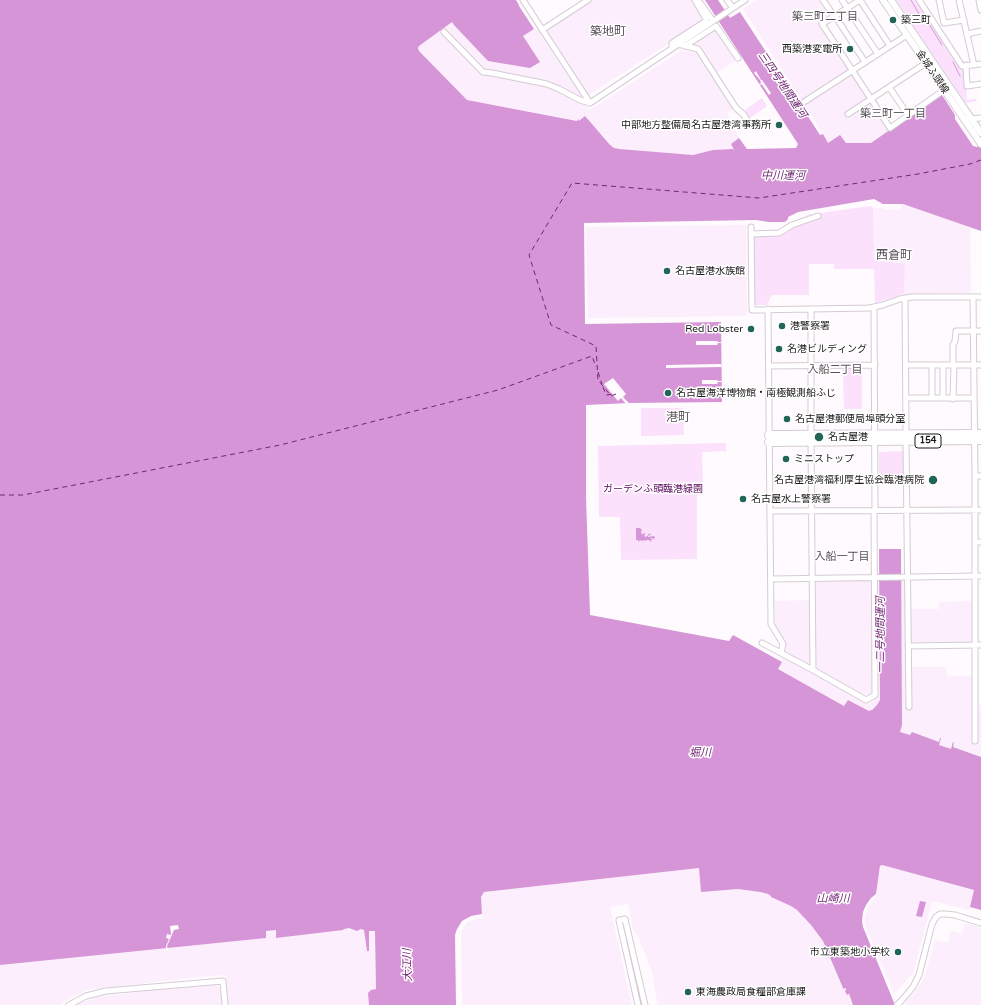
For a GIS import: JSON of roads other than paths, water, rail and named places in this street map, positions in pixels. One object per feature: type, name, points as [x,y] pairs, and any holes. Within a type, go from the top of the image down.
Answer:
[{"type":"highway","name":"154","points":[[769,439],[977,437]]},
{"type":"main road","name":"金城ふ頭線","points":[[883,0],[944,90],[977,131],[981,144]]},
{"type":"main road","name":"金城ふ頭線","points":[[891,0],[968,119]]},
{"type":"street","points":[[524,0],[590,103]]},
{"type":"street","points":[[542,30],[588,0]]},
{"type":"street","points":[[696,0],[701,4],[713,21]]},
{"type":"street","points":[[672,48],[672,43],[706,21],[696,0]]},
{"type":"street","points":[[727,0],[733,8]]},
{"type":"street","points":[[823,0],[865,62]]},
{"type":"street","points":[[842,0],[878,54]]},
{"type":"street","points":[[890,46],[860,0],[822,24],[890,128],[944,90]]},
{"type":"street","points":[[919,0],[962,66],[981,64]]},
{"type":"street","points":[[939,0],[944,23]]},
{"type":"street","points":[[959,0],[974,65]]},
{"type":"street","points":[[979,0],[981,10]]},
{"type":"street","points":[[590,103],[743,1]]},
{"type":"street","points":[[938,28],[944,23],[964,20]]},
{"type":"street","points":[[685,46],[716,26],[738,58]]},
{"type":"street","points":[[967,34],[981,31]]},
{"type":"street","points":[[444,32],[483,72],[547,84],[580,100],[590,103]]},
{"type":"street","points":[[804,102],[907,35]]},
{"type":"street","points":[[678,44],[698,49],[736,108],[747,120]]},
{"type":"street","points":[[848,114],[926,63]]},
{"type":"street","points":[[966,65],[967,86],[981,84]]},
{"type":"street","points":[[889,87],[908,115]]},
{"type":"street","points":[[968,119],[981,118]]},
{"type":"street","points":[[751,234],[779,233],[792,225],[818,216]]},
{"type":"street","points":[[751,227],[752,310],[874,307],[905,298],[981,297]]},
{"type":"street","points":[[973,297],[974,407],[977,437],[975,476],[975,577],[978,612],[978,704],[975,741]]},
{"type":"street","points":[[905,298],[906,577],[909,707]]},
{"type":"street","points":[[762,643],[866,700],[875,695],[876,578],[874,510],[874,307]]},
{"type":"street","points":[[768,309],[771,624],[783,644],[781,653]]},
{"type":"street","points":[[811,309],[813,670]]},
{"type":"street","points":[[954,399],[953,345],[956,341],[956,331],[981,331]]},
{"type":"street","points":[[769,366],[875,365]]},
{"type":"street","points":[[906,365],[981,365]]},
{"type":"street","points":[[932,365],[932,397]]},
{"type":"street","points":[[943,365],[943,398]]},
{"type":"street","points":[[906,398],[974,398]]},
{"type":"street","points":[[974,407],[981,407]]},
{"type":"street","points":[[975,476],[981,476]]},
{"type":"street","points":[[770,511],[981,510]]},
{"type":"street","points":[[975,542],[981,542]]},
{"type":"street","points":[[771,579],[981,576]]},
{"type":"street","points":[[908,646],[978,645]]},
{"type":"street","points":[[897,1005],[903,1003],[919,975],[932,924],[936,917],[940,914],[955,915],[981,923]]},
{"type":"street","points":[[638,1005],[619,920],[625,919],[645,1005]]},
{"type":"street","points":[[69,1005],[86,996],[106,991],[223,981],[225,1005]]},
{"type":"water","points":[[0,0],[516,0],[534,29],[523,36],[540,62],[530,68],[488,61],[452,22],[419,46],[419,51],[467,100],[577,121],[585,116],[610,145],[619,149],[693,155],[713,150],[733,149],[735,152],[731,144],[739,138],[747,149],[796,148],[798,144],[705,0],[718,0],[730,18],[740,12],[820,135],[823,134],[828,143],[840,135],[846,143],[871,143],[942,95],[955,115],[955,119],[973,146],[977,147],[981,144],[981,231],[903,204],[883,204],[874,199],[798,212],[788,217],[785,222],[756,220],[584,223],[585,324],[721,322],[722,402],[586,405],[586,497],[590,615],[729,641],[733,635],[782,662],[778,669],[844,706],[848,700],[869,711],[877,705],[880,700],[879,549],[901,549],[902,725],[900,732],[910,735],[912,732],[939,742],[941,738],[939,745],[951,749],[953,742],[953,747],[981,757],[981,910],[970,907],[974,890],[882,865],[880,866],[876,894],[866,905],[863,912],[862,921],[863,927],[895,1005],[853,1005],[849,994],[847,995],[845,991],[846,988],[843,989],[823,941],[797,910],[768,894],[760,892],[738,889],[701,892],[699,868],[484,892],[481,897],[482,914],[471,916],[462,921],[455,935],[456,1005],[369,1005],[368,993],[371,990],[376,989],[375,931],[369,931],[369,951],[367,951],[364,930],[361,929],[357,931],[349,928],[276,938],[276,930],[266,931],[266,938],[0,965]]},
{"type":"water","points":[[636,528],[640,528],[642,530],[642,535],[643,533],[646,533],[644,536],[646,537],[650,533],[652,534],[648,537],[654,536],[655,538],[650,538],[653,540],[651,540],[651,542],[649,540],[646,540],[646,542],[645,540],[640,540],[638,542],[638,540],[636,540]]},
{"type":"water","points":[[920,901],[926,902],[922,917],[916,916]]},
{"type":"waterway","points":[[911,0],[919,14],[927,21],[942,45]]},
{"type":"waterway","points":[[953,62],[960,76]]},
{"type":"place","name":"築三町","points":[[893,20]]},
{"type":"place","name":"西築港変電所","points":[[850,49]]},
{"type":"place","name":"中部地方整備局名古屋港湾事務所","points":[[779,125]]},
{"type":"place","name":"名古屋港水族館","points":[[667,271]]},
{"type":"place","name":"港警察署","points":[[782,326]]},
{"type":"place","name":"Red Lobster","points":[[751,329]]},
{"type":"place","name":"名港ビルディング","points":[[779,349]]},
{"type":"place","name":"名古屋海洋博物館・南極観測船ふじ","points":[[668,393]]},
{"type":"place","name":"名古屋港郵便局埠頭分室","points":[[787,419]]},
{"type":"place","name":"名古屋港","points":[[819,437]]},
{"type":"place","name":"ミニストップ","points":[[786,459]]},
{"type":"place","name":"名古屋港湾福利厚生協会臨港病院","points":[[933,480]]},
{"type":"place","name":"名古屋水上警察署","points":[[743,499]]},
{"type":"place","name":"市立東築地小学校","points":[[898,952]]},
{"type":"place","name":"東海農政局食糧部倉庫課","points":[[688,992]]},
{"type":"district","name":"築三町二丁目","points":[[825,17]]},
{"type":"district","name":"築地町","points":[[608,32]]},
{"type":"district","name":"築三町一丁目","points":[[893,114]]},
{"type":"district","name":"西倉町","points":[[894,256]]},
{"type":"district","name":"入船二丁目","points":[[835,370]]},
{"type":"district","name":"港町","points":[[678,418]]},
{"type":"district","name":"入船一丁目","points":[[842,557]]},
{"type":"water label","name":"三四号地間運河","points":[[782,85]]},
{"type":"water label","name":"中川運河","points":[[783,176]]},
{"type":"water label","name":"一二号地間運河","points":[[881,635]]},
{"type":"water label","name":"堀川","points":[[700,753]]},
{"type":"water label","name":"山崎川","points":[[833,899]]},
{"type":"water label","name":"大江川","points":[[408,965]]},
{"type":"park label","name":"ガーデンふ頭臨港緑園","points":[[653,489]]}]
